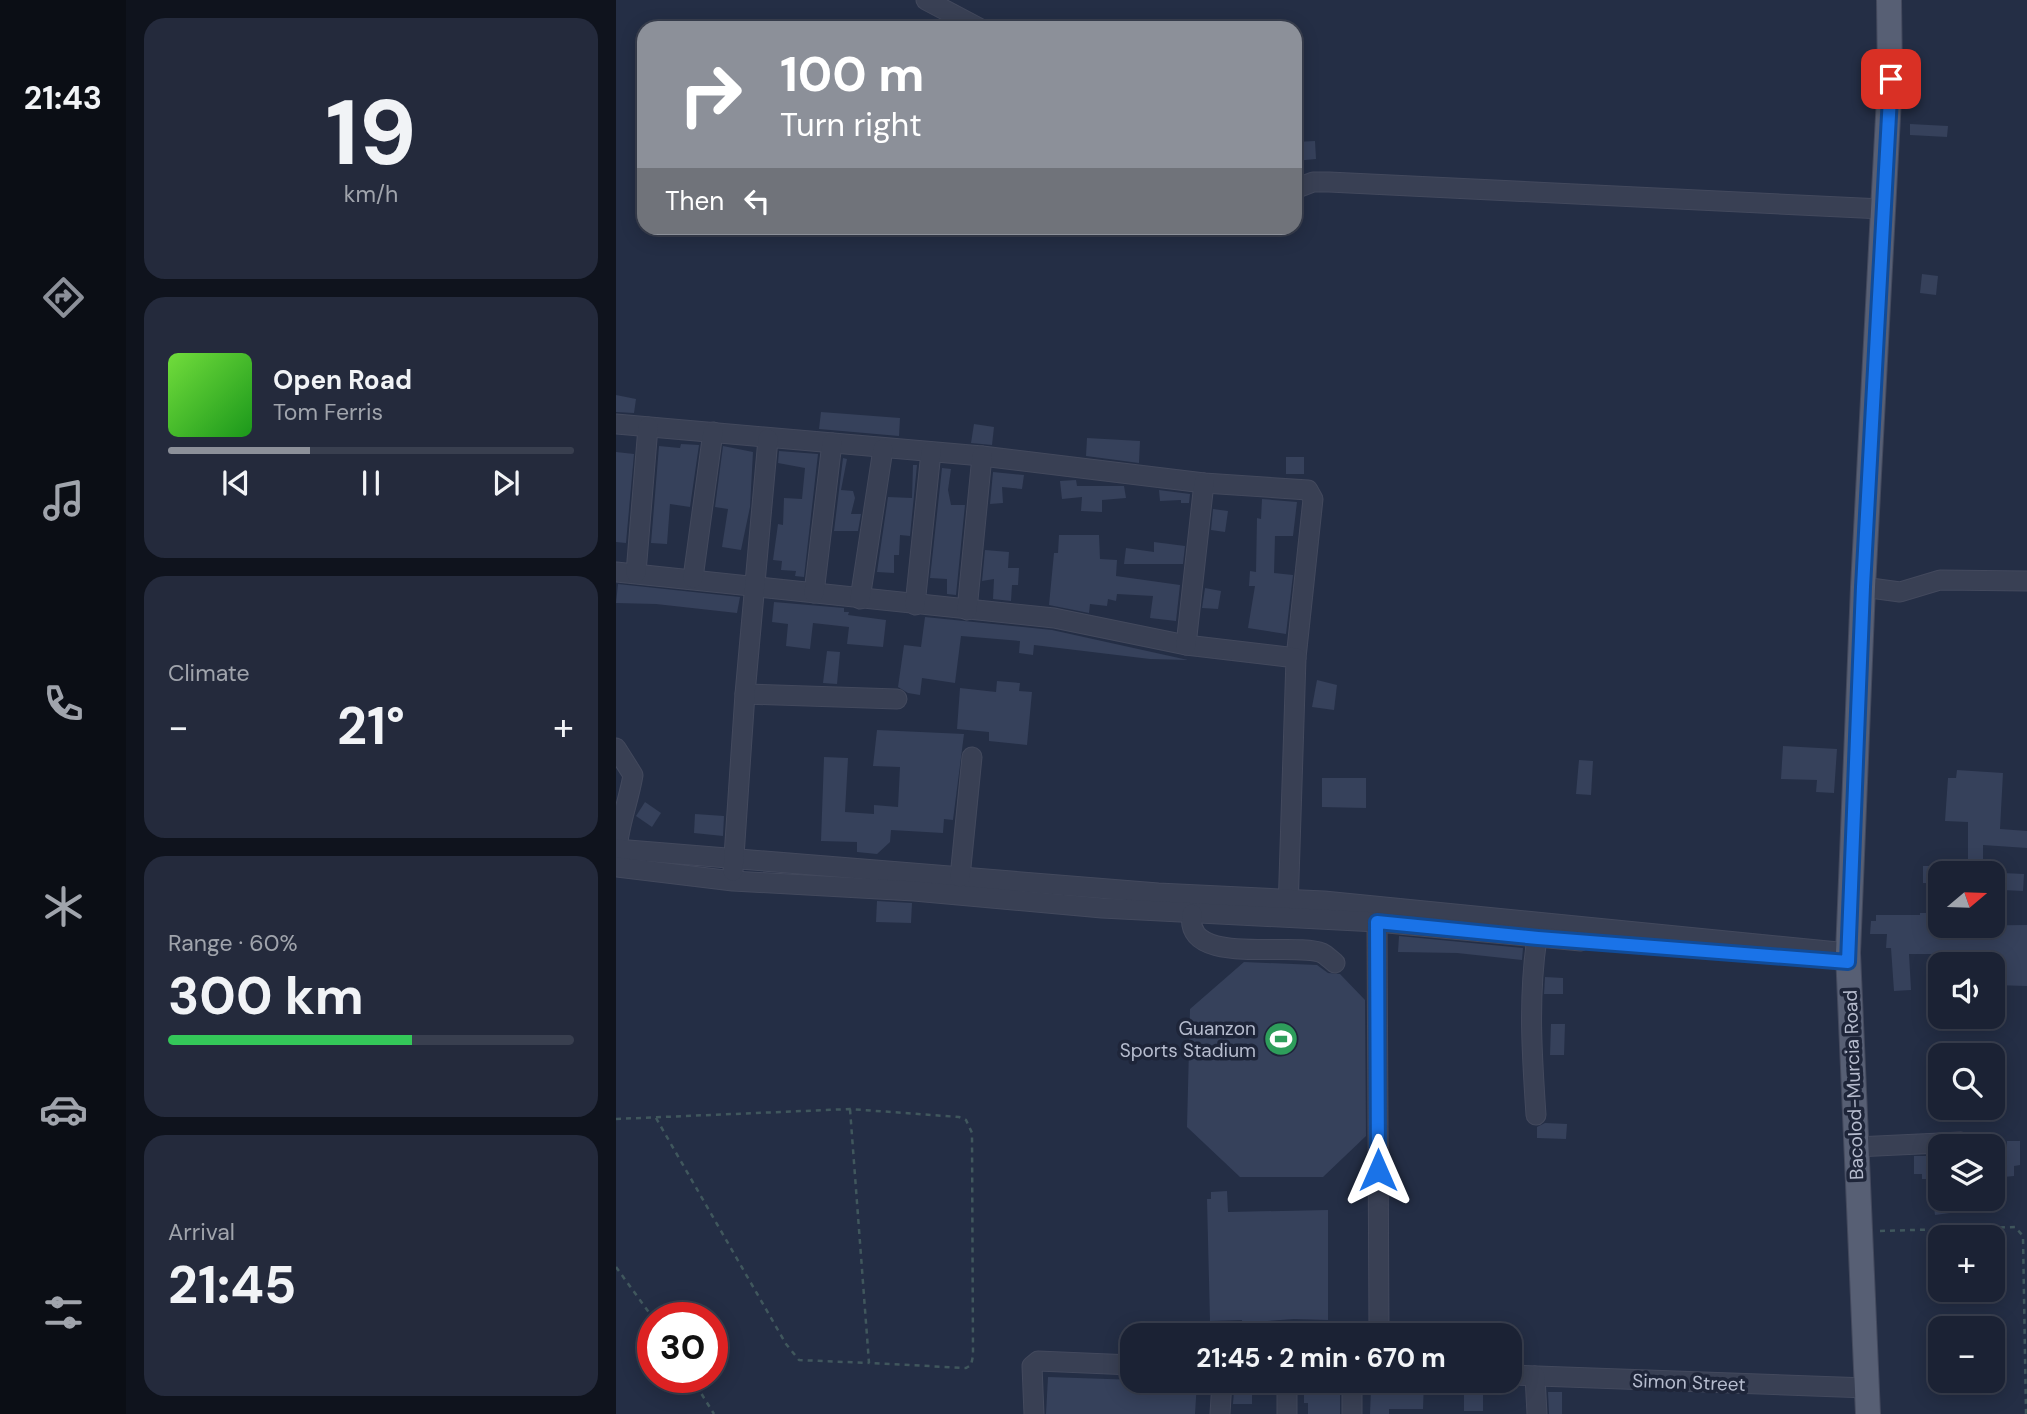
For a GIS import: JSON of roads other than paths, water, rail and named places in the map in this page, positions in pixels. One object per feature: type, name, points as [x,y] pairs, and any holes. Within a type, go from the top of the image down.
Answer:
[{"type":"main road","name":"Bacolod-Murcia Road","points":[[1868,1414],[1848,958],[1863,587],[1891,79],[1889,0]]},
{"type":"street","points":[[926,0],[966,21]]},
{"type":"street","points":[[1302,187],[1313,183],[1329,183],[1882,209]]},
{"type":"street","points":[[616,424],[982,456],[1204,483],[1308,490],[1313,499],[1296,658],[1288,919]]},
{"type":"street","points":[[648,427],[626,573],[1054,618],[1186,645],[1296,658]]},
{"type":"street","points":[[693,578],[713,432]]},
{"type":"street","points":[[733,881],[753,586],[768,439]]},
{"type":"street","points":[[814,593],[832,443]]},
{"type":"street","points":[[860,598],[883,449]]},
{"type":"street","points":[[915,605],[931,452]]},
{"type":"street","points":[[967,610],[982,456]]},
{"type":"street","points":[[1186,645],[1204,483]]},
{"type":"street","points":[[1863,587],[1900,592],[1940,580],[2027,581]]},
{"type":"street","points":[[745,694],[897,699]]},
{"type":"street","points":[[616,748],[633,775],[616,849],[1158,893],[1287,898],[1559,932],[1848,958]]},
{"type":"street","points":[[960,877],[972,757]]},
{"type":"street","points":[[616,867],[733,881],[914,891],[1102,908],[1377,922],[1538,938],[1559,932]]},
{"type":"street","points":[[1192,914],[1191,922],[1195,932],[1204,943],[1228,947],[1322,952],[1335,963]]},
{"type":"street","points":[[1377,922],[1379,1323]]},
{"type":"street","points":[[1535,1115],[1530,1018],[1538,938]]},
{"type":"street","points":[[1856,1147],[1928,1144]]},
{"type":"street","points":[[1034,1414],[1032,1366],[1038,1361],[1120,1364]]},
{"type":"street","name":"Simon Street","points":[[1522,1376],[1867,1388]]},
{"type":"street","points":[[1535,1377],[1537,1414]]},
{"type":"street","points":[[1220,1414],[1221,1393]]},
{"type":"street","points":[[1287,1393],[1287,1414]]},
{"type":"street","points":[[1352,1393],[1352,1414]]},
{"type":"place","name":"Guanzon Sports Stadium","points":[[1281,1039]]}]
